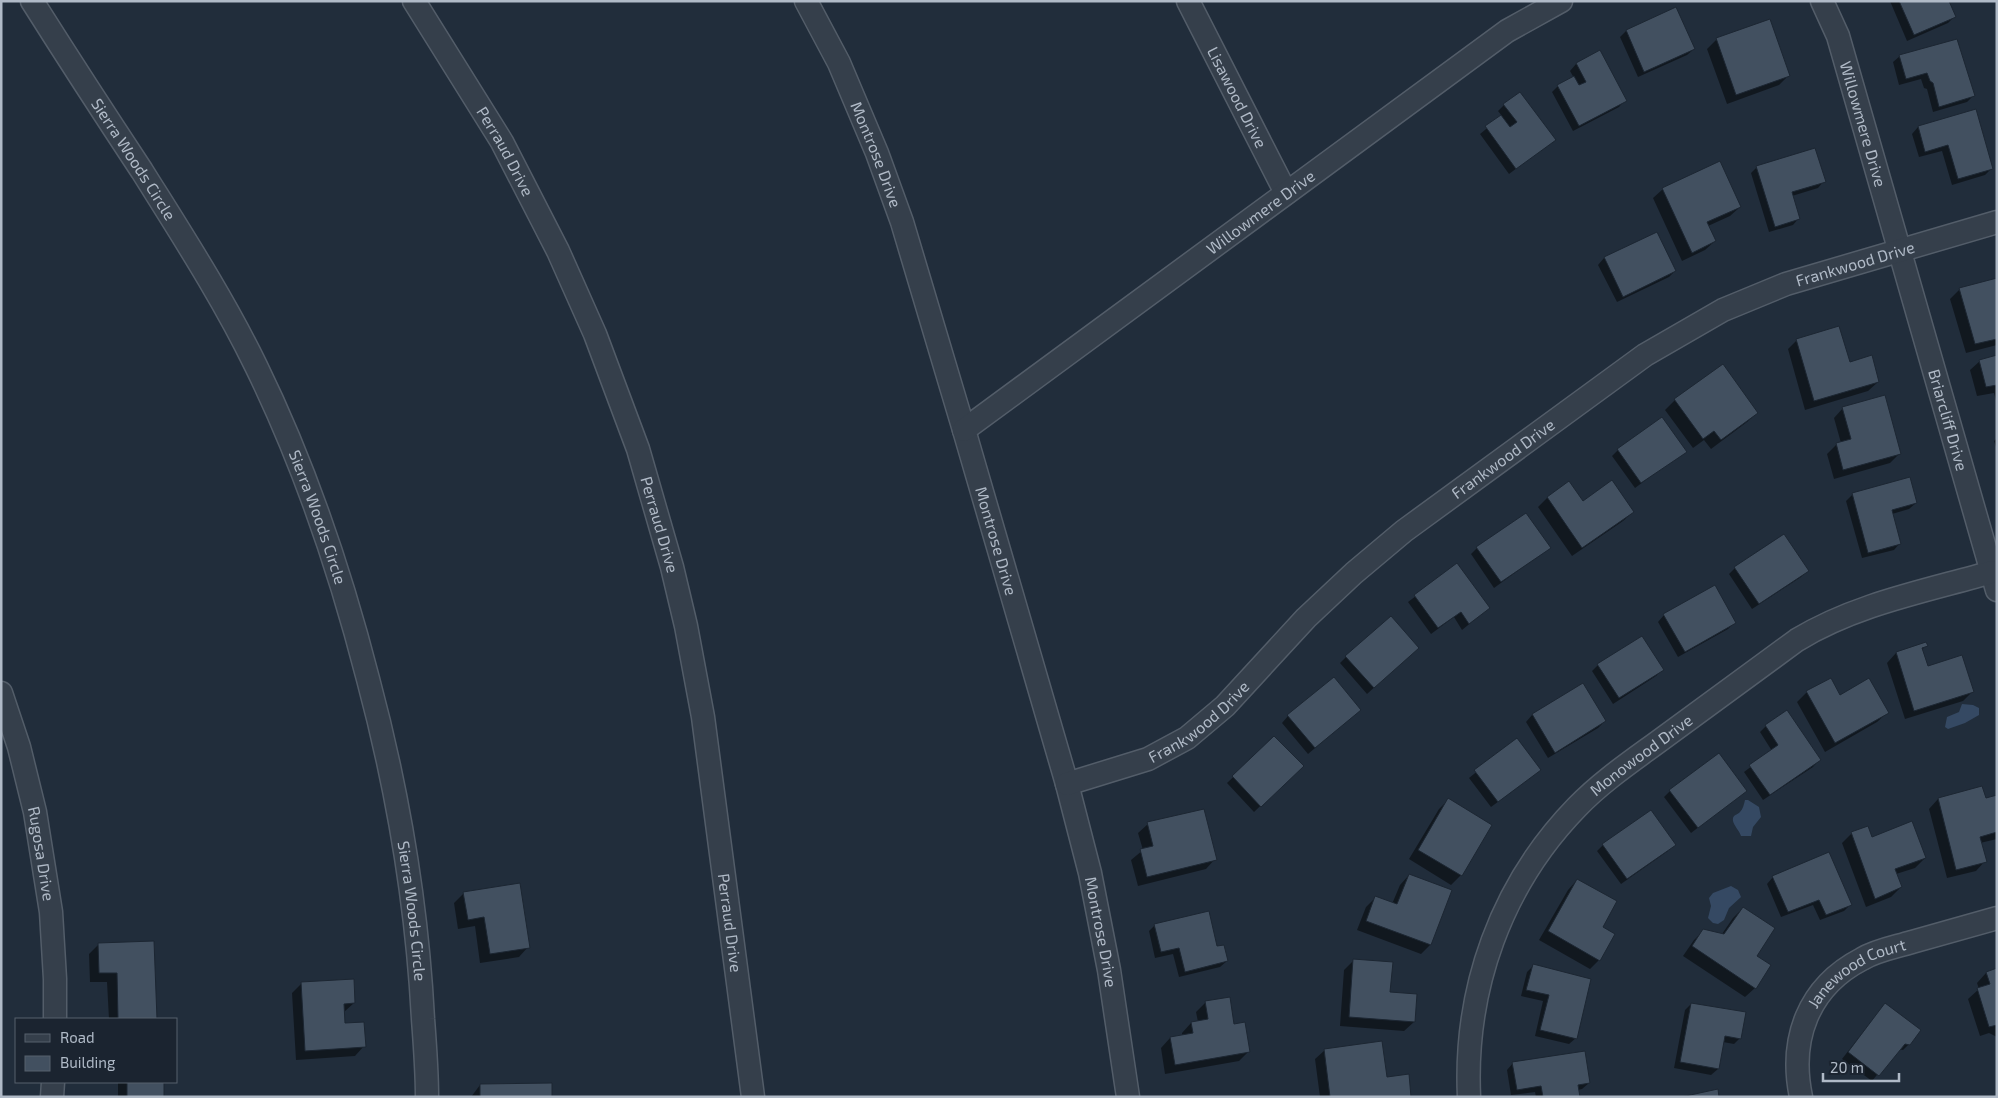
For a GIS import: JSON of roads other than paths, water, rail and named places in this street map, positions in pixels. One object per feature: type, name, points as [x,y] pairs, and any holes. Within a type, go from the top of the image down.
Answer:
[{"type":"street","name":"Sierra Woods Circle","points":[[32,1],[221,299],[260,374],[288,434],[316,504],[347,598],[379,718],[401,820],[416,915],[421,970],[426,1097]]},
{"type":"street","name":"Perraud Drive","points":[[414,1],[502,142],[558,251],[595,334],[638,449],[672,566],[704,717],[753,1097]]},
{"type":"street","name":"Montrose Drive","points":[[806,1],[839,63],[878,153],[902,222],[964,430],[1067,784],[1090,872],[1107,961],[1128,1097]]},
{"type":"street","name":"Lisawood Drive","points":[[1188,1],[1286,193]]},
{"type":"street","name":"Willowmere Drive","points":[[1822,1],[1838,36],[1899,250]]},
{"type":"street","name":"Willowmere Drive","points":[[964,430],[1507,31],[1552,3]]},
{"type":"street","name":"Frankwood Drive","points":[[1067,784],[1148,759],[1187,738],[1224,706],[1306,618],[1354,573],[1404,531],[1645,356],[1683,332],[1723,310],[1786,284],[1997,222]]},
{"type":"street","name":"Briarcliff Drive","points":[[1899,250],[1994,581]]},
{"type":"street","name":"Monowood Drive","points":[[1469,1097],[1469,1036],[1480,978],[1492,940],[1508,903],[1528,869],[1551,837],[1577,807],[1607,780],[1817,627],[1863,609],[1994,581]]},
{"type":"street","name":"Rugosa Drive","points":[[1,693],[19,747],[35,812],[50,912],[55,979],[55,1018]]},
{"type":"street","name":"Janewood Court","points":[[1801,1097],[1797,1078],[1796,1059],[1798,1041],[1803,1023],[1811,1007],[1833,978],[1848,966],[1872,954],[1997,918]]},
{"type":"street","points":[[52,1097],[53,1083]]},
{"type":"water","points":[[1962,704],[1973,705],[1979,708],[1979,715],[1965,723],[1948,729],[1945,727],[1947,717],[1959,712]]},
{"type":"water","points":[[1745,800],[1759,807],[1761,817],[1753,827],[1751,836],[1741,836],[1733,821],[1734,816],[1742,809]]},
{"type":"water","points":[[1731,886],[1738,890],[1741,897],[1729,908],[1724,920],[1718,924],[1713,923],[1708,918],[1711,906],[1709,898],[1713,893]]}]
